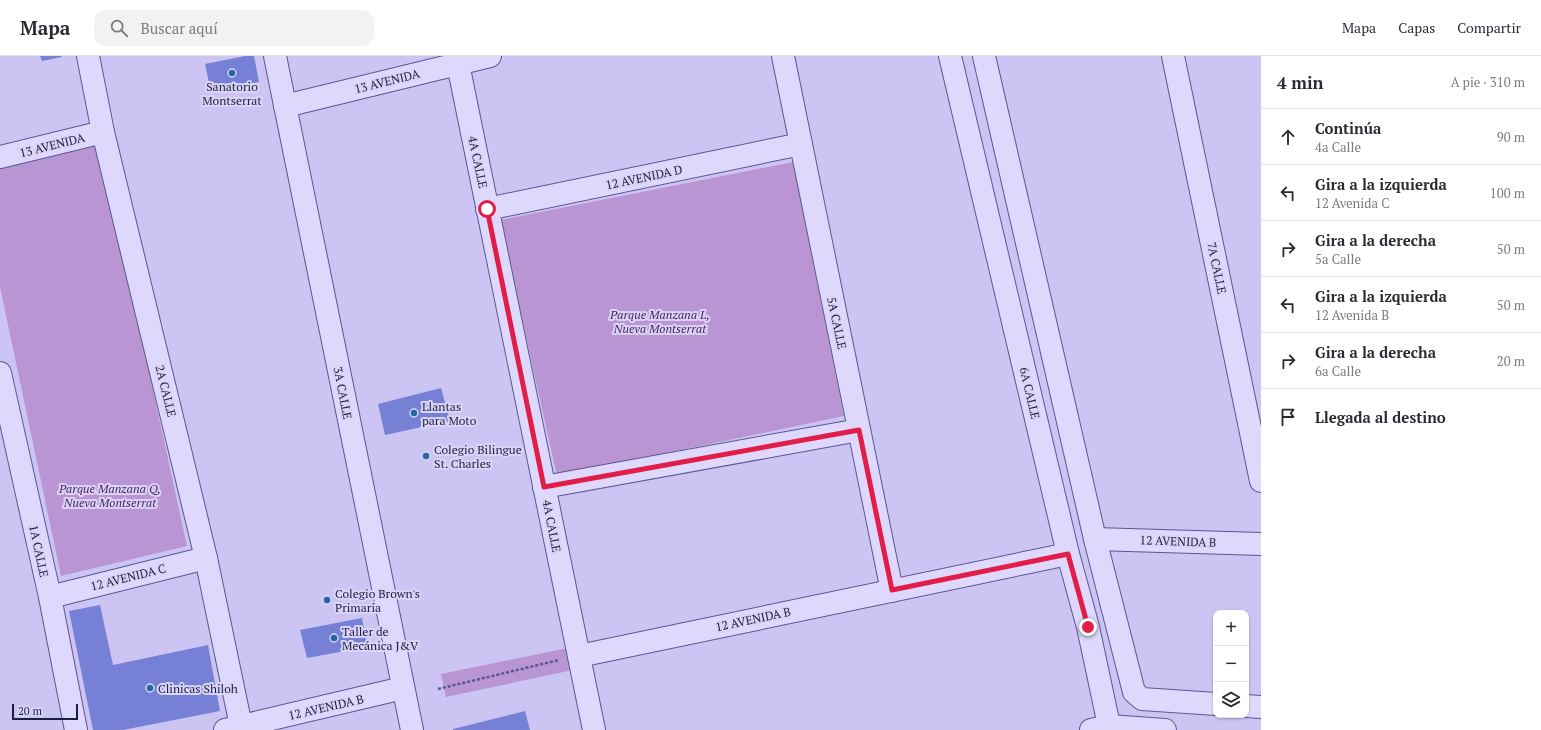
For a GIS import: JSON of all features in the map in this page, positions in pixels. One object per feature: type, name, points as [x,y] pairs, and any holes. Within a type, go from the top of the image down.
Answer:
[{"type":"street","name":"2A CALLE","points":[[88,56],[103,132],[206,558],[233,728]]},
{"type":"street","name":"3A CALLE","points":[[275,56],[402,688],[412,730]]},
{"type":"street","name":"13 AVENIDA","points":[[285,106],[490,56]]},
{"type":"street","name":"5A CALLE","points":[[783,56],[892,590]]},
{"type":"street","name":"6A CALLE","points":[[950,56],[1068,554],[1088,627],[1103,729]]},
{"type":"street","points":[[984,56],[1095,539],[1134,692],[1142,699],[1213,704]]},
{"type":"street","name":"7A CALLE","points":[[1173,56],[1261,481]]},
{"type":"street","name":"4A CALLE","points":[[458,64],[594,730]]},
{"type":"street","name":"13 AVENIDA","points":[[0,157],[103,132]]},
{"type":"street","name":"12 AVENIDA D","points":[[487,209],[801,144]]},
{"type":"street","name":"1A CALLE","points":[[0,373],[50,596],[76,730]]},
{"type":"street","points":[[544,487],[859,430]]},
{"type":"street","name":"12 AVENIDA B","points":[[1095,539],[1261,544]]},
{"type":"street","name":"12 AVENIDA B","points":[[579,656],[1068,554]]},
{"type":"street","name":"12 AVENIDA C","points":[[50,596],[206,558]]},
{"type":"street","name":"12 AVENIDA B","points":[[233,728],[402,688]]},
{"type":"street","points":[[1249,706],[1261,707]]},
{"type":"street","points":[[1103,729],[1166,730]]},
{"type":"path","points":[[438,689],[579,656]]},
{"type":"green space","name":"Parque Manzana Q, Nueva Montserrat","points":[[98,138],[187,546],[61,576],[0,287],[0,160]]},
{"type":"green space","name":"Parque Manzana L, Nueva Montserrat","points":[[793,162],[844,416],[557,476],[500,220]]},
{"type":"green space","points":[[568,648],[573,670],[446,697],[441,674]]},
{"type":"building","points":[[40,56],[61,56],[62,57],[42,61]]},
{"type":"building","name":"Sanatorio Montserrat","points":[[245,56],[254,56],[259,82],[211,92],[205,64]]},
{"type":"building","name":"Llantas para Moto","points":[[441,388],[450,421],[385,435],[378,404]]},
{"type":"building","name":"Clinicas Shiloh","points":[[100,605],[113,665],[208,645],[220,711],[123,730],[93,730],[69,611]]},
{"type":"building","name":"Taller de Mecánica J&V","points":[[362,618],[367,647],[307,658],[300,630]]},
{"type":"building","points":[[525,711],[530,730],[453,730],[453,729]]},
{"type":"place","name":"Sanatorio Montserrat","points":[[232,73]]},
{"type":"place","name":"Llantas para Moto","points":[[414,413]]},
{"type":"place","name":"Colegio Bilingue St. Charles","points":[[426,456]]},
{"type":"place","name":"Colegio Brown's Primaria","points":[[327,600]]},
{"type":"place","name":"Taller de Mecánica J&V","points":[[334,638]]},
{"type":"place","name":"Clinicas Shiloh","points":[[150,688]]},
{"type":"route","points":[[487,209],[544,487],[859,430],[892,590],[1068,554],[1088,627]]}]
